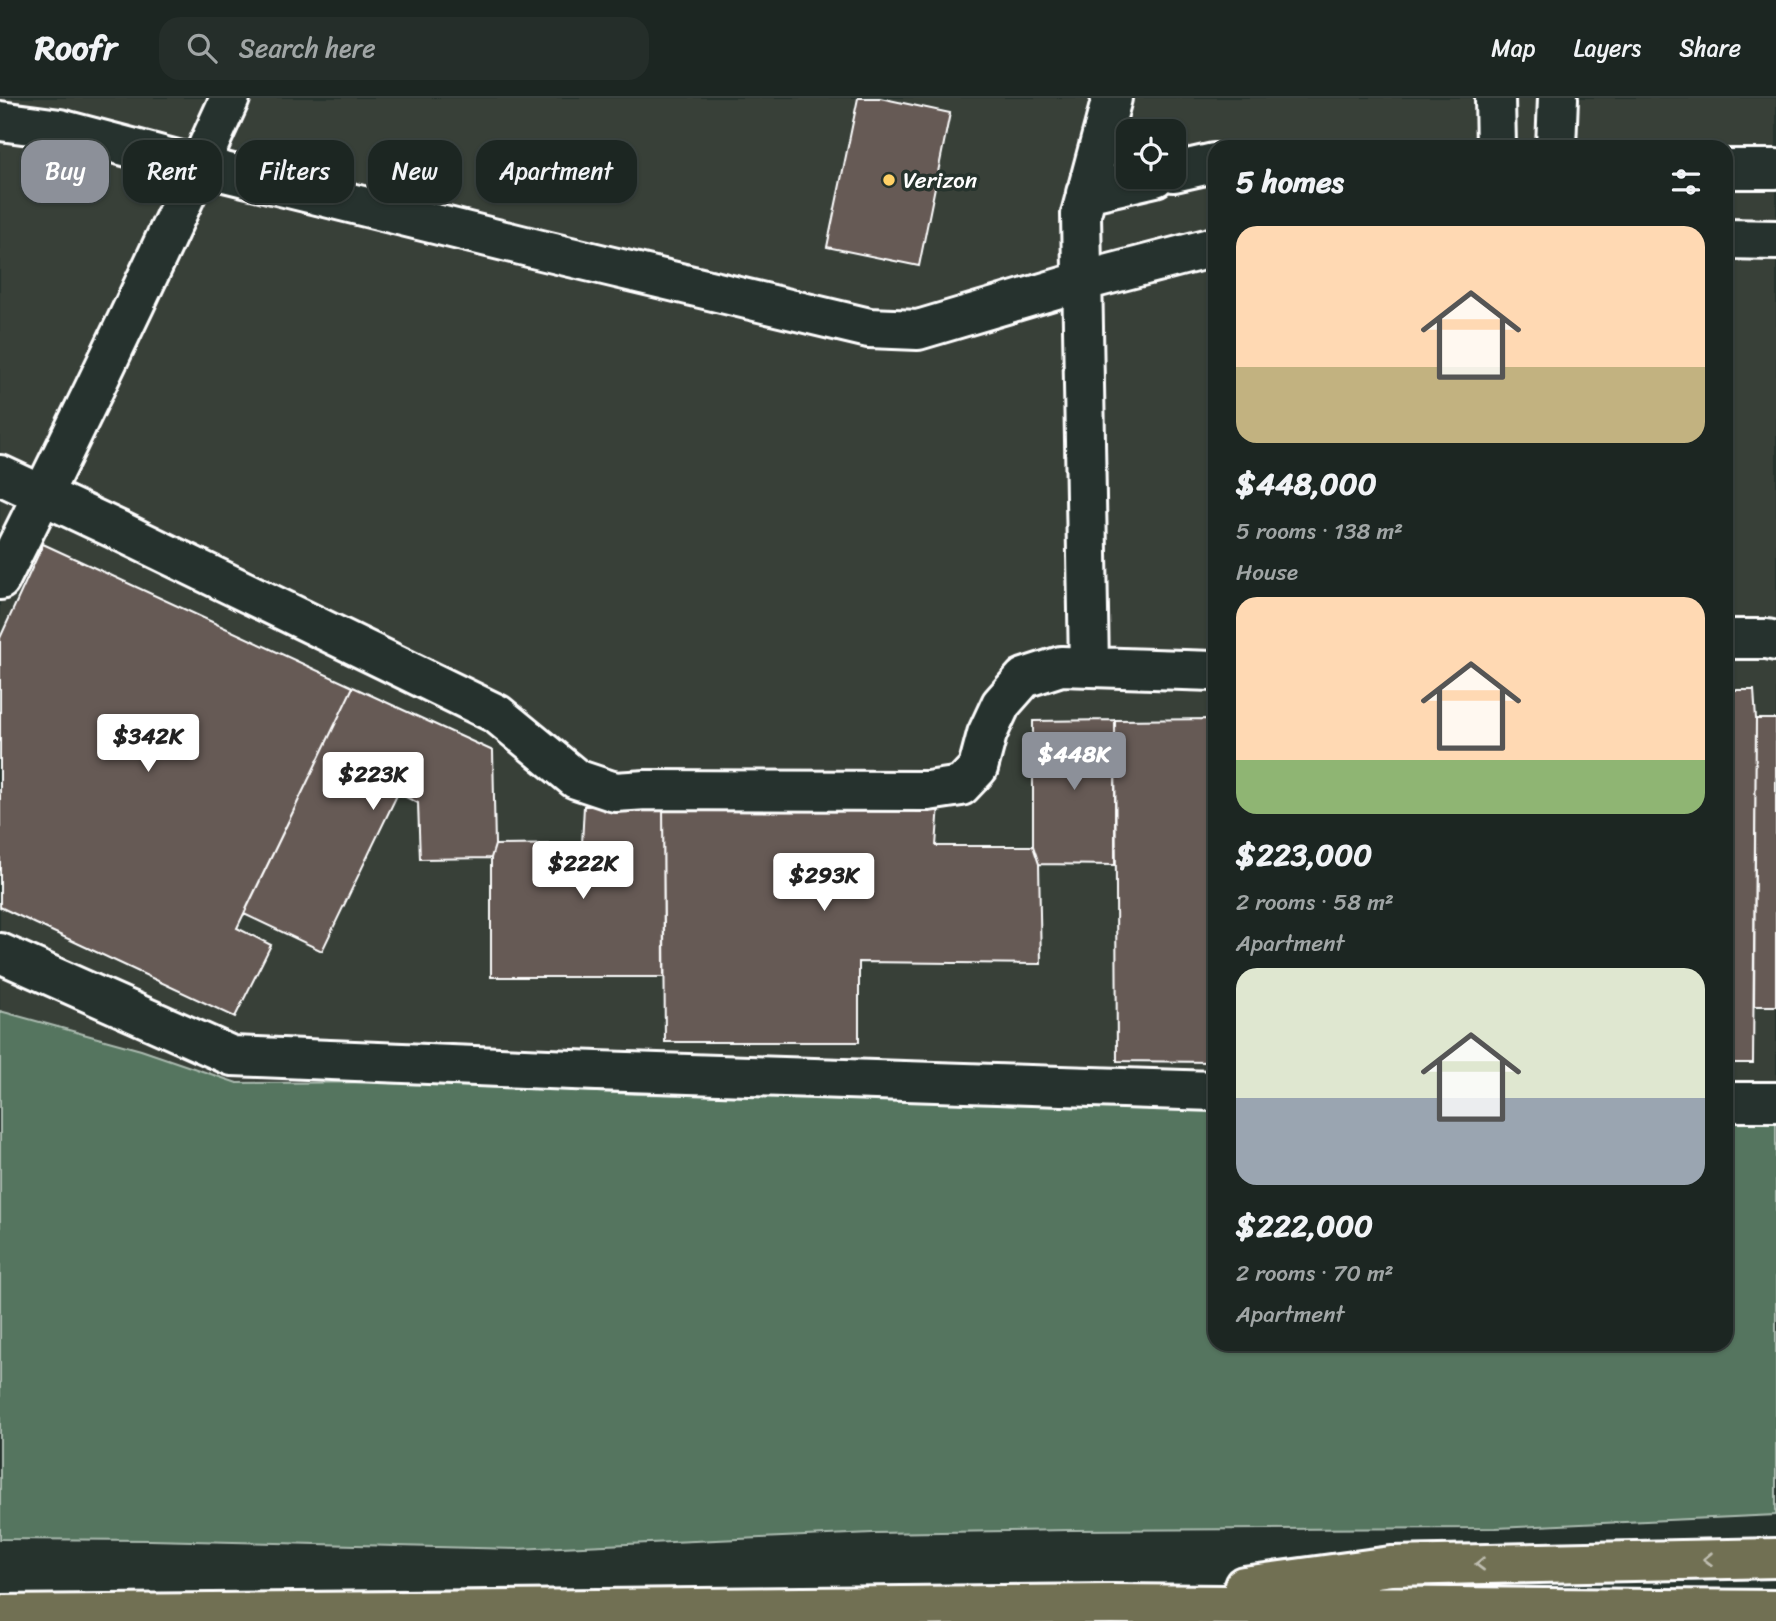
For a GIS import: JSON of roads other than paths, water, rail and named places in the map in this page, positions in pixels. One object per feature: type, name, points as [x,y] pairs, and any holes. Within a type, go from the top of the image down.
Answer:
[{"type":"highway","points":[[1112,1604],[1391,1566],[1776,1558]]},
{"type":"highway","points":[[0,1615],[1112,1604],[1776,1610]]},
{"type":"lane","points":[[211,140],[230,98]]},
{"type":"lane","points":[[1089,667],[1081,214],[1112,98]]},
{"type":"lane","points":[[1495,98],[1496,140]]},
{"type":"lane","points":[[1556,140],[1558,98]]},
{"type":"lane","points":[[0,121],[60,129],[123,146]]},
{"type":"lane","points":[[1186,169],[1208,164]]},
{"type":"lane","points":[[1733,169],[1776,169]]},
{"type":"lane","points":[[222,171],[869,328],[918,330],[1083,281],[1208,249]]},
{"type":"lane","points":[[1086,193],[1116,186]]},
{"type":"lane","points":[[0,580],[182,203]]},
{"type":"lane","points":[[1733,239],[1776,240]]},
{"type":"lane","points":[[0,475],[497,714],[576,779],[615,792],[928,791],[961,786],[978,768],[987,734],[1001,704],[1024,678],[1060,666],[1208,671]]},
{"type":"lane","points":[[1733,639],[1776,641]]},
{"type":"lane","points":[[0,953],[232,1056],[1208,1091]]},
{"type":"lane","points":[[1733,1102],[1776,1102]]},
{"type":"place","name":"Verizon","points":[[889,180]]}]
